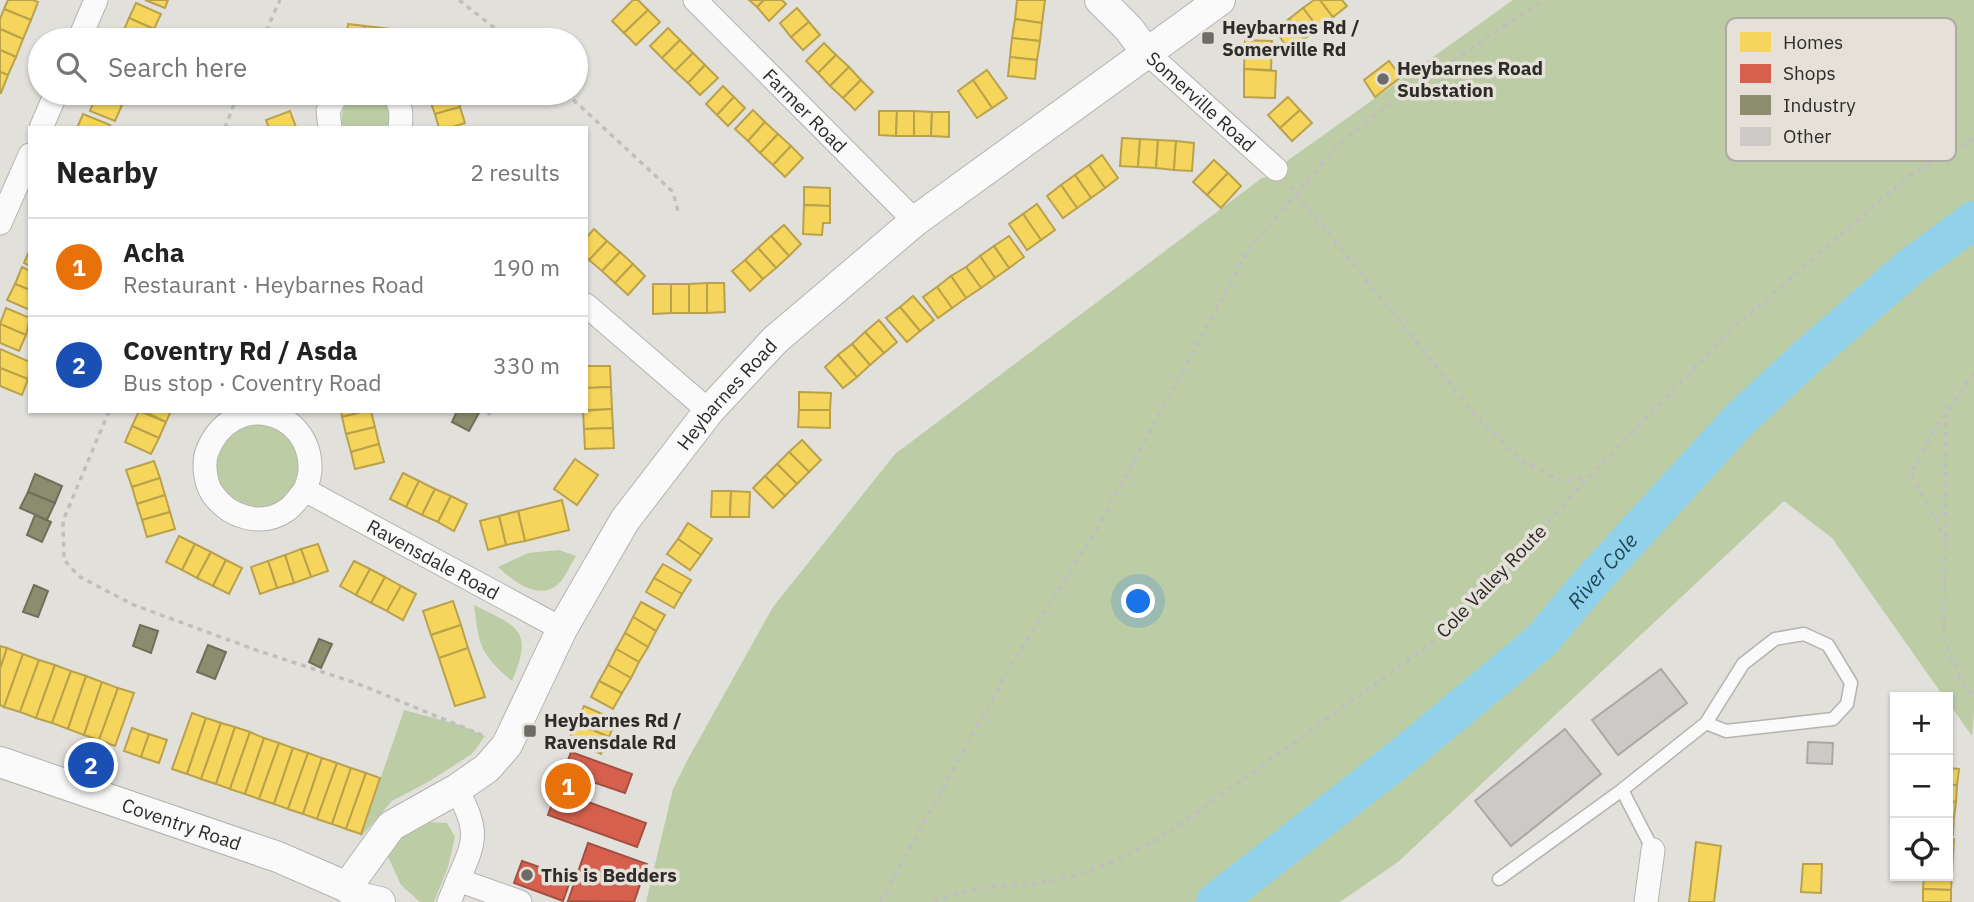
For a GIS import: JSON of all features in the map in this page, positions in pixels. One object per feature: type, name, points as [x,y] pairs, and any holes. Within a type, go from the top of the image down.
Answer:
[{"type":"street","points":[[84,28],[96,0]]},
{"type":"street","name":"Farmer Road","points":[[695,0],[915,221]]},
{"type":"street","name":"Somerville Road","points":[[1100,0],[1129,29],[1146,52],[1276,169]]},
{"type":"street","name":"Heybarnes Road","points":[[361,897],[391,826],[457,789],[487,768],[507,745],[562,629],[625,520],[709,411],[775,340],[915,221],[1220,0]]},
{"type":"street","points":[[42,126],[52,105]]},
{"type":"street","points":[[330,126],[328,111],[331,105]]},
{"type":"street","points":[[400,105],[400,126]]},
{"type":"street","points":[[0,223],[28,160]]},
{"type":"street","points":[[588,307],[709,411]]},
{"type":"street","points":[[248,413],[267,414],[284,419],[297,430],[306,443],[310,470],[305,491],[287,510],[265,519],[250,519],[237,515],[217,501],[208,488],[204,460],[213,436],[224,424],[248,413]]},
{"type":"street","name":"Ravensdale Road","points":[[305,491],[562,629]]},
{"type":"street","name":"Coventry Road","points":[[0,762],[278,857],[361,897]]},
{"type":"street","points":[[449,902],[473,844],[473,823],[457,789]]},
{"type":"street","points":[[1646,902],[1653,850]]},
{"type":"street","points":[[458,880],[520,902]]},
{"type":"lane","points":[[1499,879],[1622,790],[1706,723],[1743,664],[1775,639],[1804,634],[1828,645],[1851,684],[1847,704],[1833,719],[1726,731],[1706,723]]},
{"type":"lane","points":[[1622,790],[1653,850]]},
{"type":"path","points":[[268,28],[281,0]]},
{"type":"path","points":[[459,0],[495,28]]},
{"type":"path","points":[[880,902],[1011,665],[1096,531],[1249,250],[1340,143],[1391,103],[1544,0]]},
{"type":"path","points":[[226,126],[234,105]]},
{"type":"path","points":[[579,105],[673,192],[679,215]]},
{"type":"path","name":"Cole Valley Route","points":[[1956,149],[1974,139]]},
{"type":"path","name":"Cole Valley Route","points":[[934,902],[950,894],[994,885],[1059,879],[1103,867],[1135,853],[1174,829],[1440,637],[1733,328],[1910,175],[1935,161]]},
{"type":"path","points":[[1276,169],[1501,444],[1522,461],[1562,481],[1589,477]]},
{"type":"path","points":[[1945,539],[1911,473],[1946,412],[1974,373]]},
{"type":"path","points":[[1946,412],[1944,639],[1964,687],[1974,695]]},
{"type":"path","points":[[108,413],[62,521],[64,560],[80,577],[135,605],[356,684],[507,745]]},
{"type":"green space","points":[[1513,0],[1974,0],[1972,736],[1953,709],[1953,692],[1940,692],[1832,538],[1784,501],[1398,862],[1340,902],[646,902],[673,789],[688,759],[773,607],[895,454],[1262,178],[1279,175],[1287,161]]},
{"type":"green space","points":[[346,105],[386,105],[390,116],[389,126],[343,126]]},
{"type":"green space","points":[[262,421],[292,438],[302,472],[293,491],[279,503],[265,508],[251,508],[238,504],[217,486],[213,474],[214,460],[230,431]]},
{"type":"green space","points":[[559,550],[576,556],[562,579],[549,589],[541,591],[525,587],[498,567],[528,553]]},
{"type":"green space","points":[[474,605],[502,619],[518,632],[522,650],[512,681],[493,664],[483,648]]},
{"type":"green space","points":[[404,710],[460,725],[485,736],[472,754],[392,801],[360,838]]},
{"type":"green space","points":[[428,822],[447,823],[455,837],[448,867],[434,902],[420,902],[401,885],[388,857],[394,842]]},
{"type":"building: Homes","points":[[8,0],[38,2],[31,20],[4,9]]},
{"type":"building: Homes","points":[[145,0],[168,0],[165,8]]},
{"type":"building: Homes","points":[[633,0],[638,0],[648,10],[624,33],[612,21]]},
{"type":"building: Homes","points":[[749,0],[764,0],[757,7]]},
{"type":"building: Homes","points":[[764,0],[782,0],[786,4],[769,21],[757,7]]},
{"type":"building: Homes","points":[[1017,0],[1045,0],[1042,23],[1015,19]]},
{"type":"building: Homes","points":[[1314,0],[1320,0],[1333,17],[1318,28],[1303,8]]},
{"type":"building: Homes","points":[[1320,0],[1342,0],[1347,6],[1333,17]]},
{"type":"building: Homes","points":[[136,3],[161,14],[154,28],[129,18]]},
{"type":"building: Homes","points":[[797,8],[809,22],[791,37],[780,23]]},
{"type":"building: Homes","points":[[1303,8],[1318,28],[1304,39],[1289,19]]},
{"type":"building: Homes","points":[[4,9],[31,20],[23,39],[0,29]]},
{"type":"building: Homes","points":[[648,10],[660,22],[636,45],[624,33]]},
{"type":"building: Homes","points":[[129,18],[152,28],[125,28]]},
{"type":"building: Homes","points":[[1015,19],[1042,23],[1040,41],[1012,38]]},
{"type":"building: Homes","points":[[1289,19],[1304,39],[1289,50],[1275,30]]},
{"type":"building: Homes","points":[[809,22],[820,35],[803,50],[791,37]]},
{"type":"building: Homes","points":[[348,24],[365,26],[365,28],[348,28]]},
{"type":"building: Homes","points":[[668,28],[680,40],[662,58],[650,46]]},
{"type":"building: Homes","points":[[0,29],[23,39],[16,57],[0,50]]},
{"type":"building: Homes","points":[[1012,38],[1040,41],[1037,60],[1010,57]]},
{"type":"building: Homes","points":[[680,40],[693,53],[675,71],[662,58]]},
{"type":"building: Homes","points":[[1245,40],[1272,41],[1271,70],[1244,69]]},
{"type":"building: Homes","points":[[824,43],[836,55],[818,73],[806,61]]},
{"type":"building: Homes","points":[[0,50],[16,57],[8,75],[0,72]]},
{"type":"building: Homes","points":[[693,53],[705,65],[688,83],[675,71]]},
{"type":"building: Homes","points":[[836,55],[849,67],[830,86],[818,73]]},
{"type":"building: Homes","points":[[1010,57],[1037,60],[1035,79],[1008,76]]},
{"type":"building: Homes","name":"Heybarnes Road Substation","points":[[1389,61],[1401,77],[1375,97],[1364,80]]},
{"type":"building: Homes","points":[[705,65],[718,78],[700,95],[688,83]]},
{"type":"building: Homes","points":[[849,67],[861,80],[843,98],[830,86]]},
{"type":"building: Homes","points":[[1244,69],[1276,71],[1275,98],[1244,97]]},
{"type":"building: Homes","points":[[987,70],[1007,98],[992,108],[973,80]]},
{"type":"building: Homes","points":[[0,72],[8,75],[1,93],[0,93]]},
{"type":"building: Homes","points":[[861,80],[873,92],[855,110],[843,98]]},
{"type":"building: Homes","points":[[973,80],[992,108],[977,118],[958,91]]},
{"type":"building: Homes","points":[[723,86],[734,97],[717,115],[706,104]]},
{"type":"building: Homes","points":[[734,97],[745,108],[728,126],[717,115]]},
{"type":"building: Homes","points":[[1288,97],[1300,110],[1280,128],[1268,115]]},
{"type":"building: Homes","points":[[92,105],[122,105],[115,121],[90,111]]},
{"type":"building: Homes","points":[[432,105],[460,107],[435,114]]},
{"type":"building: Homes","points":[[460,107],[465,123],[438,126],[435,114]]},
{"type":"building: Homes","points":[[753,110],[765,122],[748,141],[735,129]]},
{"type":"building: Homes","points":[[1300,110],[1312,123],[1292,141],[1280,128]]},
{"type":"building: Homes","points":[[290,111],[296,126],[268,126],[266,120]]},
{"type":"building: Homes","points":[[879,111],[897,111],[896,136],[879,135]]},
{"type":"building: Homes","points":[[897,111],[914,111],[914,136],[896,136]]},
{"type":"building: Homes","points":[[914,111],[932,112],[931,136],[914,136]]},
{"type":"building: Homes","points":[[932,112],[949,112],[949,137],[931,136]]},
{"type":"building: Homes","points":[[83,114],[110,125],[109,126],[78,126]]},
{"type":"building: Homes","points":[[765,122],[778,134],[760,153],[748,141]]},
{"type":"building: Homes","points":[[778,134],[791,146],[773,165],[760,153]]},
{"type":"building: Homes","points":[[1122,138],[1140,139],[1138,167],[1120,166]]},
{"type":"building: Homes","points":[[1140,139],[1158,140],[1156,168],[1138,167]]},
{"type":"building: Homes","points":[[1158,140],[1176,141],[1174,170],[1156,168]]},
{"type":"building: Homes","points":[[1176,141],[1194,143],[1192,171],[1174,170]]},
{"type":"building: Homes","points":[[791,146],[803,158],[785,177],[773,165]]},
{"type":"building: Homes","points":[[1102,155],[1118,178],[1105,188],[1089,165]]},
{"type":"building: Homes","points":[[1214,160],[1228,173],[1207,195],[1193,182]]},
{"type":"building: Homes","points":[[1089,165],[1105,188],[1091,198],[1075,175]]},
{"type":"building: Homes","points":[[1228,173],[1241,186],[1221,208],[1207,195]]},
{"type":"building: Homes","points":[[1075,175],[1091,198],[1077,208],[1061,185]]},
{"type":"building: Homes","points":[[1061,185],[1077,208],[1063,218],[1047,196]]},
{"type":"building: Homes","points":[[804,187],[830,188],[830,206],[804,205]]},
{"type":"building: Homes","points":[[1037,204],[1055,230],[1041,240],[1023,214]]},
{"type":"building: Homes","points":[[804,205],[830,206],[830,223],[823,223],[822,235],[803,234]]},
{"type":"building: Homes","points":[[1023,214],[1041,240],[1027,250],[1009,224]]},
{"type":"building: Homes","points":[[784,225],[801,244],[789,256],[771,236]]},
{"type":"building: Homes","points":[[594,229],[607,241],[589,260],[588,259],[588,236]]},
{"type":"building: Homes","points":[[771,236],[789,256],[776,268],[758,248]]},
{"type":"building: Homes","points":[[1009,236],[1024,257],[1009,268],[994,246]]},
{"type":"building: Homes","points":[[607,241],[620,252],[602,271],[589,260]]},
{"type":"building: Homes","points":[[994,246],[1009,268],[995,278],[980,256]]},
{"type":"building: Homes","points":[[758,248],[776,268],[763,279],[745,260]]},
{"type":"building: Homes","points":[[620,252],[633,264],[615,283],[602,271]]},
{"type":"building: Homes","points":[[980,256],[995,278],[981,288],[966,267]]},
{"type":"building: Homes","points":[[745,260],[763,279],[750,291],[732,271]]},
{"type":"building: Homes","points":[[633,264],[645,276],[628,295],[615,283]]},
{"type":"building: Homes","points":[[22,267],[28,270],[28,289],[15,284]]},
{"type":"building: Homes","points":[[966,267],[981,288],[966,298],[951,276]]},
{"type":"building: Homes","points":[[951,276],[966,298],[952,308],[937,287]]},
{"type":"building: Homes","points":[[707,283],[707,313],[689,313],[689,284]]},
{"type":"building: Homes","points":[[707,283],[724,283],[725,312],[707,313]]},
{"type":"building: Homes","points":[[15,284],[28,289],[28,309],[7,300]]},
{"type":"building: Homes","points":[[653,284],[671,284],[671,313],[653,314]]},
{"type":"building: Homes","points":[[671,284],[689,284],[689,313],[671,313]]},
{"type":"building: Homes","points":[[937,287],[952,308],[938,318],[923,297]]},
{"type":"building: Homes","points":[[913,296],[934,320],[920,331],[900,307]]},
{"type":"building: Homes","points":[[900,307],[920,331],[907,342],[886,318]]},
{"type":"building: Homes","points":[[6,308],[28,317],[26,335],[0,324]]},
{"type":"building: Homes","points":[[879,320],[897,342],[884,353],[865,332]]},
{"type":"building: Homes","points":[[0,324],[26,335],[19,351],[0,343]]},
{"type":"building: Homes","points":[[865,332],[884,353],[870,365],[852,344]]},
{"type":"building: Homes","points":[[852,344],[870,365],[857,377],[838,355]]},
{"type":"building: Homes","points":[[0,349],[28,361],[28,379],[0,368]]},
{"type":"building: Homes","points":[[838,355],[857,377],[843,388],[825,367]]},
{"type":"building: Homes","points":[[588,366],[610,366],[611,387],[588,388]]},
{"type":"building: Homes","points":[[0,368],[28,379],[22,395],[0,386]]},
{"type":"building: Homes","points":[[611,387],[612,409],[588,410],[588,388]]},
{"type":"building: Homes","points":[[799,392],[831,393],[830,410],[799,410]]},
{"type":"building: Homes","points":[[612,409],[613,428],[584,429],[583,413],[588,413],[588,411]]},
{"type":"building: Homes","points":[[799,410],[830,410],[830,428],[798,427]]},
{"type":"building: Homes","points":[[138,413],[166,422],[159,438],[132,426]]},
{"type":"building: Homes","points":[[147,413],[170,413],[166,422]]},
{"type":"building: Homes","points":[[341,413],[358,413],[342,417]]},
{"type":"building: Homes","points":[[372,413],[375,427],[346,434],[342,417]]},
{"type":"building: Homes","points":[[132,426],[159,438],[151,454],[125,442]]},
{"type":"building: Homes","points":[[375,427],[379,444],[351,452],[346,434]]},
{"type":"building: Homes","points":[[613,428],[614,448],[585,449],[584,429]]},
{"type":"building: Homes","points":[[802,440],[821,460],[809,472],[789,452]]},
{"type":"building: Homes","points":[[379,444],[384,462],[355,469],[351,452]]},
{"type":"building: Homes","points":[[789,452],[809,472],[797,484],[777,464]]},
{"type":"building: Homes","points":[[575,459],[598,475],[577,505],[554,489]]},
{"type":"building: Homes","points":[[154,461],[160,478],[132,487],[126,470]]},
{"type":"building: Homes","points":[[777,464],[797,484],[785,496],[765,476]]},
{"type":"building: Homes","points":[[403,473],[419,481],[406,507],[390,499]]},
{"type":"building: Homes","points":[[765,476],[785,496],[773,508],[753,488]]},
{"type":"building: Homes","points":[[160,478],[165,495],[137,504],[132,487]]},
{"type":"building: Homes","points":[[419,481],[435,489],[422,515],[406,507]]},
{"type":"building: Homes","points":[[435,489],[451,496],[438,522],[422,515]]},
{"type":"building: Homes","points":[[712,491],[731,491],[730,517],[711,517]]},
{"type":"building: Homes","points":[[731,491],[750,492],[749,517],[730,517]]},
{"type":"building: Homes","points":[[165,495],[170,512],[142,520],[137,504]]},
{"type":"building: Homes","points":[[451,496],[467,504],[454,531],[438,522]]},
{"type":"building: Homes","points":[[562,500],[569,530],[525,541],[518,511]]},
{"type":"building: Homes","points":[[518,511],[525,541],[506,545],[499,516]]},
{"type":"building: Homes","points":[[170,512],[175,529],[147,537],[142,520]]},
{"type":"building: Homes","points":[[499,516],[506,545],[488,550],[480,521]]},
{"type":"building: Homes","points":[[688,523],[712,539],[701,555],[678,539]]},
{"type":"building: Homes","points":[[179,536],[195,544],[182,570],[166,562]]},
{"type":"building: Homes","points":[[678,539],[701,555],[690,570],[667,554]]},
{"type":"building: Homes","points":[[195,544],[211,552],[197,578],[182,570]]},
{"type":"building: Homes","points":[[318,544],[328,571],[311,577],[301,549]]},
{"type":"building: Homes","points":[[301,549],[311,577],[294,583],[285,555]]},
{"type":"building: Homes","points":[[211,552],[226,560],[213,586],[197,578]]},
{"type":"building: Homes","points":[[285,555],[294,583],[277,588],[268,561]]},
{"type":"building: Homes","points":[[226,560],[242,568],[229,594],[213,586]]},
{"type":"building: Homes","points":[[268,561],[277,588],[260,594],[251,567]]},
{"type":"building: Homes","points":[[354,561],[370,569],[356,595],[340,586]]},
{"type":"building: Homes","points":[[663,564],[691,580],[682,594],[654,578]]},
{"type":"building: Homes","points":[[370,569],[385,577],[371,603],[356,595]]},
{"type":"building: Homes","points":[[385,577],[401,586],[387,611],[371,603]]},
{"type":"building: Homes","points":[[654,578],[682,594],[674,608],[646,592]]},
{"type":"building: Homes","points":[[401,586],[416,594],[403,620],[387,611]]},
{"type":"building: Homes","points":[[453,601],[461,625],[431,635],[423,611]]},
{"type":"building: Homes","points":[[641,602],[665,615],[656,631],[633,617]]},
{"type":"building: Homes","points":[[633,617],[656,631],[648,647],[625,633]]},
{"type":"building: Homes","points":[[461,625],[468,648],[439,658],[431,635]]},
{"type":"building: Homes","points":[[625,633],[648,647],[639,662],[616,649]]},
{"type":"building: Homes","points":[[0,646],[7,648],[0,669]]},
{"type":"building: Homes","points":[[7,648],[23,654],[4,707],[0,705],[0,669]]},
{"type":"building: Homes","points":[[468,648],[485,697],[455,706],[439,658]]},
{"type":"building: Homes","points":[[616,649],[639,662],[631,678],[608,665]]},
{"type":"building: Homes","points":[[23,654],[39,660],[20,712],[4,707]]},
{"type":"building: Homes","points":[[39,660],[55,665],[36,718],[20,712]]},
{"type":"building: Homes","points":[[55,665],[71,671],[52,723],[36,718]]},
{"type":"building: Homes","points":[[608,665],[631,678],[622,693],[599,681]]},
{"type":"building: Homes","points":[[71,671],[86,676],[68,729],[52,723]]},
{"type":"building: Homes","points":[[86,676],[102,682],[84,735],[68,729]]},
{"type":"building: Homes","points":[[599,681],[622,693],[613,709],[591,697]]},
{"type":"building: Homes","points":[[102,682],[118,688],[99,740],[84,735]]},
{"type":"building: Homes","points":[[118,688],[134,693],[115,746],[99,740]]},
{"type":"building: Homes","points":[[584,706],[616,720],[609,737],[576,723]]},
{"type":"building: Homes","points":[[192,713],[206,718],[187,774],[172,769]]},
{"type":"building: Homes","points":[[206,718],[221,723],[201,779],[187,774]]},
{"type":"building: Homes","points":[[221,723],[235,727],[216,784],[201,779]]},
{"type":"building: Homes","points":[[576,723],[609,737],[601,754],[569,739]]},
{"type":"building: Homes","points":[[235,727],[250,732],[230,789],[216,784]]},
{"type":"building: Homes","points":[[132,728],[149,734],[141,757],[124,751]]},
{"type":"building: Homes","points":[[250,732],[264,738],[245,794],[230,789]]},
{"type":"building: Homes","points":[[149,734],[167,740],[159,763],[141,757]]},
{"type":"building: Homes","points":[[264,738],[279,743],[259,799],[245,794]]},
{"type":"building: Homes","points":[[279,743],[293,748],[274,804],[259,799]]},
{"type":"building: Homes","points":[[293,748],[308,753],[288,809],[274,804]]},
{"type":"building: Homes","points":[[308,753],[322,758],[303,814],[288,809]]},
{"type":"building: Homes","points":[[322,758],[337,763],[317,819],[303,814]]},
{"type":"building: Homes","points":[[337,763],[351,768],[332,824],[317,819]]},
{"type":"building: Homes","points":[[351,768],[366,773],[346,829],[332,824]]},
{"type":"building: Homes","points":[[1953,768],[1959,769],[1957,785],[1953,785]]},
{"type":"building: Homes","points":[[366,773],[380,778],[361,834],[346,829]]},
{"type":"building: Homes","points":[[1953,785],[1957,785],[1956,802],[1953,802]]},
{"type":"building: Homes","points":[[1953,802],[1956,802],[1953,818]]},
{"type":"building: Homes","points":[[1696,842],[1721,846],[1714,902],[1689,902]]},
{"type":"building: Homes","points":[[1803,864],[1822,864],[1821,893],[1801,892]]},
{"type":"building: Homes","points":[[1924,881],[1952,881],[1951,890],[1923,889]]},
{"type":"building: Homes","points":[[1923,889],[1951,890],[1951,902],[1923,902]]},
{"type":"building: Shops","points":[[571,752],[632,774],[625,793],[584,779],[577,798],[646,823],[637,847],[548,815]]},
{"type":"building: Shops","points":[[588,843],[647,864],[634,902],[568,901]]},
{"type":"building: Shops","points":[[522,861],[571,878],[563,901],[514,883]]},
{"type":"building: Industry","points":[[456,413],[479,413],[469,431],[452,422]]},
{"type":"building: Industry","points":[[35,474],[62,486],[55,503],[28,492]]},
{"type":"building: Industry","points":[[28,492],[55,503],[47,520],[20,508]]},
{"type":"building: Industry","points":[[35,515],[51,522],[42,542],[27,535]]},
{"type":"building: Industry","points":[[34,585],[48,591],[38,617],[23,612]]},
{"type":"building: Industry","points":[[140,625],[158,631],[151,653],[133,646]]},
{"type":"building: Industry","points":[[319,639],[332,644],[321,668],[309,662]]},
{"type":"building: Industry","points":[[208,645],[226,652],[215,679],[197,672]]},
{"type":"building: Other","points":[[1661,669],[1687,703],[1618,755],[1592,720]]},
{"type":"building: Other","points":[[1565,729],[1601,774],[1511,846],[1475,801]]},
{"type":"building: Other","points":[[1808,742],[1833,743],[1832,764],[1807,763]]},
{"type":"waterway","name":"River Cole","points":[[1215,902],[1399,759],[1541,641],[1589,584],[1740,419],[1910,267],[1974,220]]},
{"type":"place","name":"Heybarnes Rd / Somerville Rd","points":[[1208,38]]},
{"type":"place","name":"Heybarnes Road Substation","points":[[1383,79]]},
{"type":"place","name":"Heybarnes Rd / Ravensdale Rd","points":[[530,731]]},
{"type":"place","name":"Coventry Rd / Asda","points":[[91,765]]},
{"type":"place","name":"Acha","points":[[568,786]]},
{"type":"place","name":"This is Bedders","points":[[527,875]]}]
